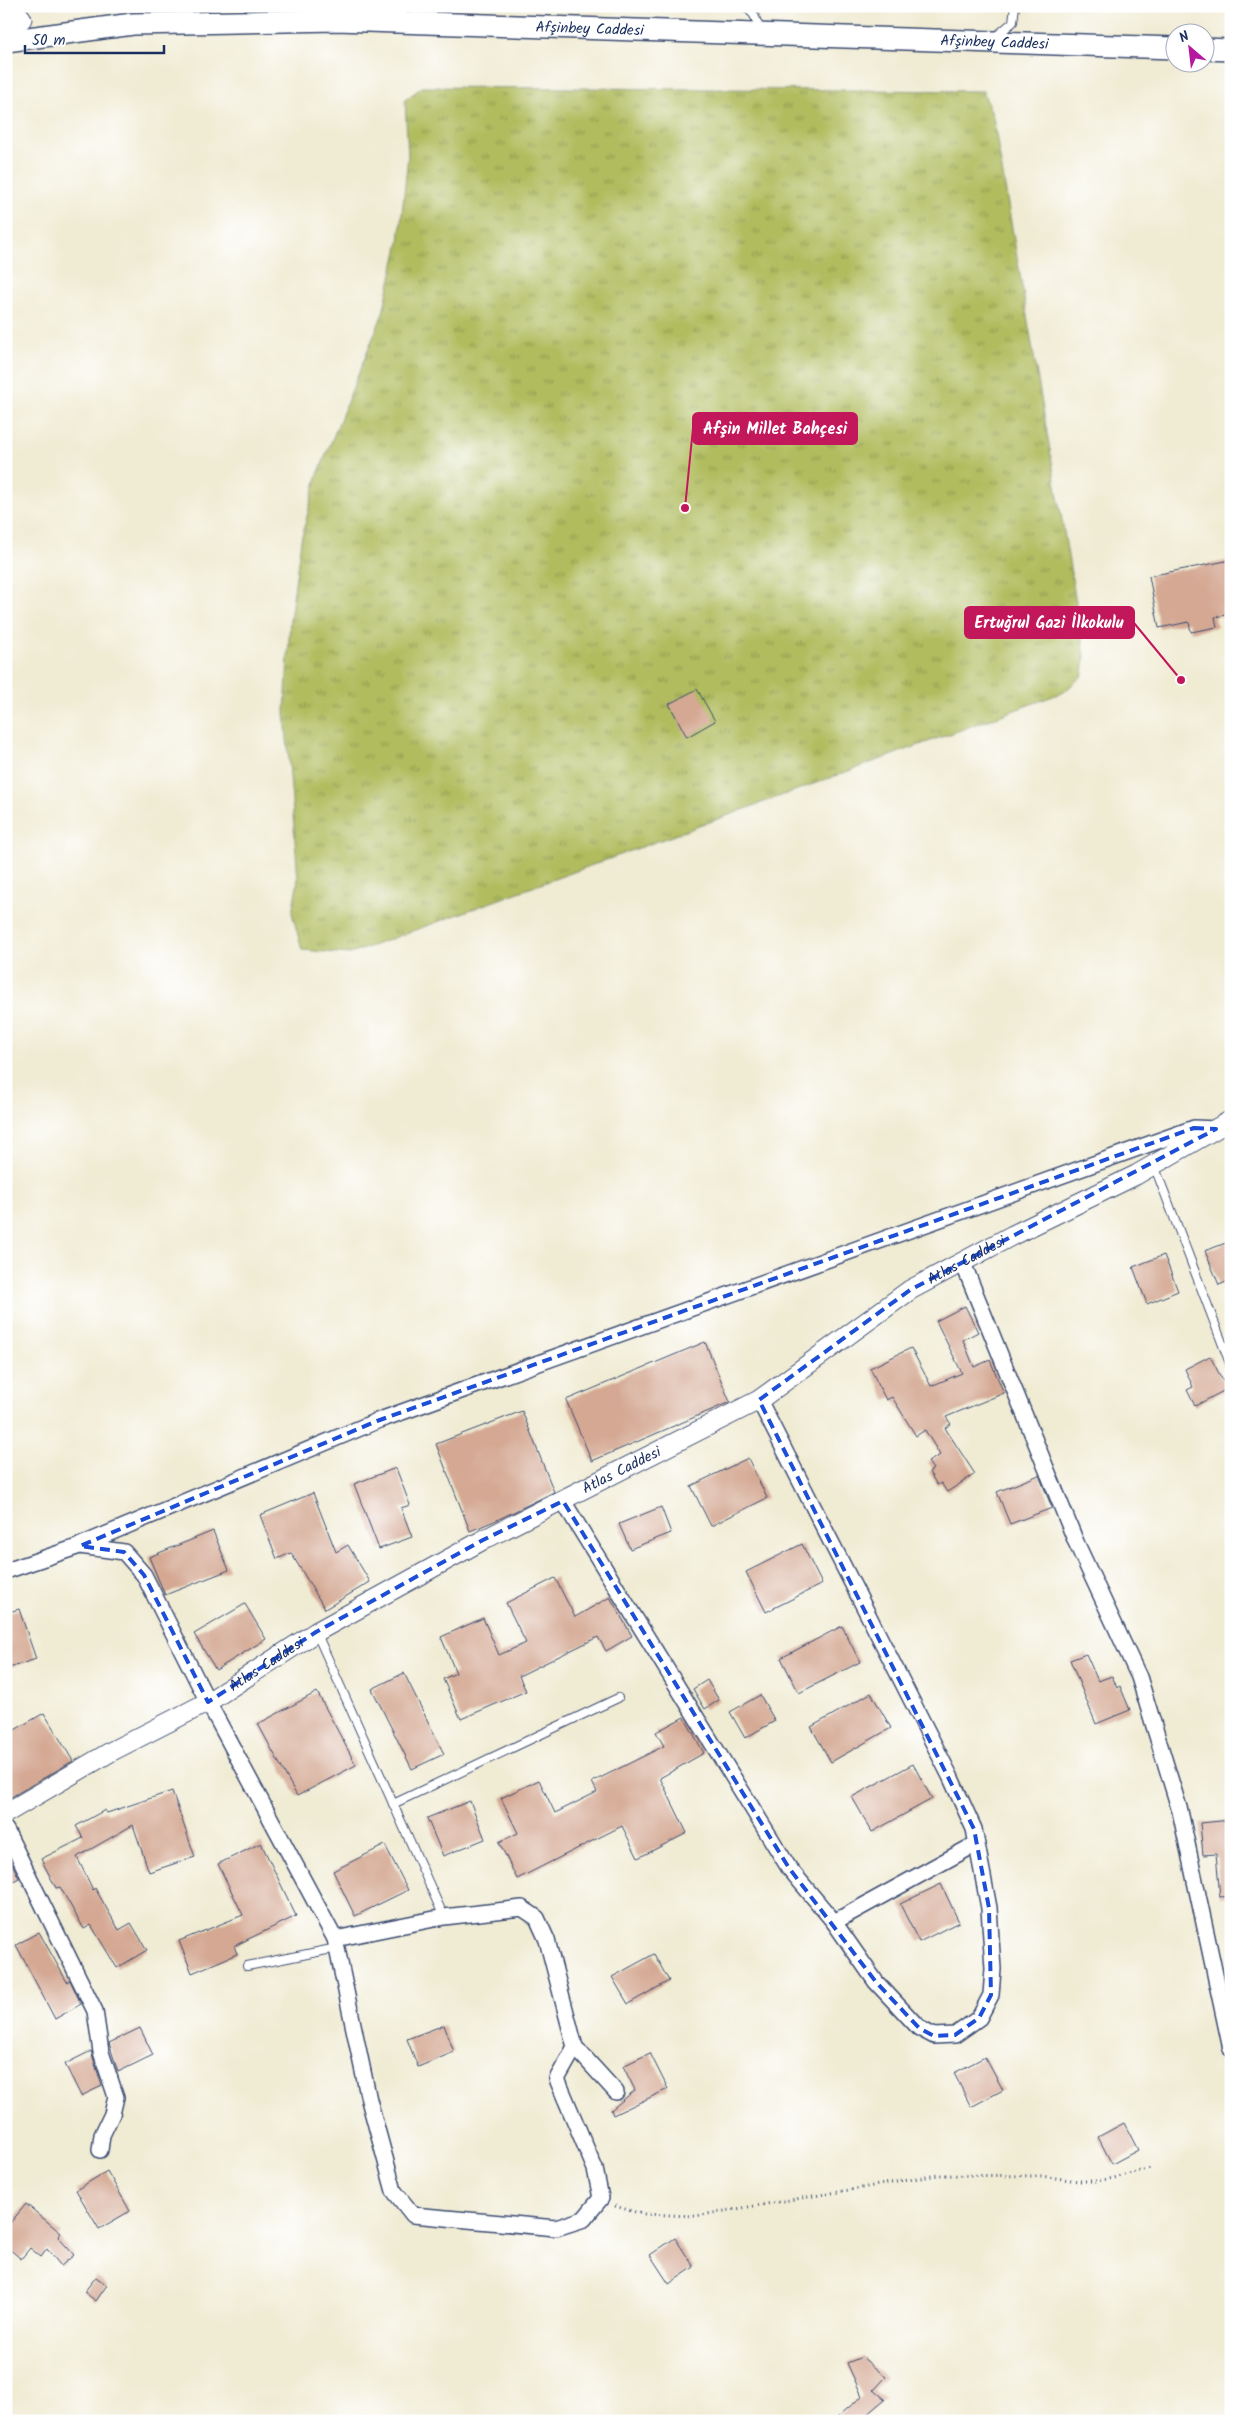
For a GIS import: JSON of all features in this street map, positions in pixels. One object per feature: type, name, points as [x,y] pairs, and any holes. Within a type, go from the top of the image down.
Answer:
[{"type":"main road","name":"Afşinbey Caddesi","points":[[6,41],[134,24],[337,20],[1164,48]]},
{"type":"main road","points":[[1214,49],[1231,50]]},
{"type":"street","points":[[6,34],[22,19],[12,6]]},
{"type":"street","points":[[6,1571],[80,1546],[377,1421],[1194,1128],[1223,1124]]},
{"type":"street","name":"Atlas Caddesi","points":[[6,1813],[112,1752],[208,1702],[316,1632],[483,1540],[563,1501],[758,1400],[910,1290],[1013,1235],[1154,1164],[1223,1124]]},
{"type":"street","points":[[963,1263],[1076,1542],[1139,1677],[1180,1811],[1231,2048]]},
{"type":"street","points":[[563,1501],[789,1868],[834,1922],[876,1982],[919,2028],[934,2036],[954,2035],[978,2018],[991,1995],[993,1969],[989,1908],[974,1829],[950,1776],[758,1400]]},
{"type":"street","points":[[80,1546],[124,1552],[144,1575],[208,1702],[336,1944],[369,2100],[394,2191],[413,2215],[556,2228],[584,2219],[601,2198],[595,2170],[556,2079],[575,2047]]},
{"type":"street","points":[[6,1830],[95,2011],[101,2052],[116,2097],[112,2114],[102,2136],[100,2150]]},
{"type":"street","points":[[834,1922],[976,1844]]},
{"type":"street","points":[[336,1944],[444,1918],[522,1908],[537,1918],[547,1940],[575,2047],[616,2092]]},
{"type":"lane","points":[[745,6],[754,15],[762,33]]},
{"type":"lane","points":[[991,41],[1013,22],[1015,6]]},
{"type":"lane","points":[[1154,1164],[1231,1366]]},
{"type":"lane","points":[[316,1632],[444,1918]]},
{"type":"lane","points":[[393,1804],[618,1698]]},
{"type":"lane","points":[[247,1966],[336,1944]]},
{"type":"path","points":[[601,2198],[614,2206],[642,2214],[695,2216],[938,2175],[1041,2176],[1078,2181],[1096,2181],[1150,2168]]},
{"type":"highlighted area","points":[[1194,1128],[1216,1129],[910,1290],[759,1400],[974,1829],[989,1908],[991,1995],[979,2018],[955,2035],[934,2036],[919,2028],[876,1982],[789,1868],[563,1501],[483,1540],[316,1632],[208,1702],[144,1575],[124,1552],[80,1546],[377,1421]]},
{"type":"green space","points":[[422,87],[983,91],[993,117],[1085,655],[1083,675],[1064,692],[350,954],[302,950],[292,913],[298,879],[285,712],[290,620],[301,540],[317,477],[383,313],[399,242],[408,156],[405,100]]},
{"type":"building","points":[[1231,560],[1231,614],[1215,617],[1217,627],[1191,632],[1189,622],[1159,628],[1149,576]]},
{"type":"building","points":[[697,689],[715,721],[687,737],[669,704]]},
{"type":"building","points":[[1231,1241],[1231,1280],[1219,1285],[1205,1251]]},
{"type":"building","points":[[1164,1255],[1178,1291],[1147,1304],[1133,1267]]},
{"type":"building","points":[[965,1306],[978,1332],[963,1340],[974,1367],[990,1360],[1004,1393],[946,1417],[951,1424],[945,1428],[975,1474],[947,1492],[941,1483],[937,1485],[929,1472],[933,1469],[928,1462],[940,1455],[925,1430],[916,1436],[892,1397],[886,1400],[870,1368],[911,1348],[931,1386],[962,1373],[936,1321]]},
{"type":"building","points":[[705,1342],[730,1402],[592,1461],[566,1400]]},
{"type":"building","points":[[1210,1356],[1227,1389],[1195,1406],[1187,1390],[1193,1387],[1185,1369]]},
{"type":"building","points":[[522,1411],[554,1492],[470,1531],[436,1444]]},
{"type":"building","points":[[748,1458],[767,1498],[711,1526],[691,1486]]},
{"type":"building","points":[[396,1468],[410,1505],[401,1508],[412,1537],[379,1549],[354,1484]]},
{"type":"building","points":[[1039,1475],[1052,1508],[1010,1524],[997,1492]]},
{"type":"building","points":[[313,1493],[336,1552],[348,1545],[370,1582],[325,1609],[291,1553],[277,1559],[260,1515]]},
{"type":"building","points":[[661,1507],[671,1533],[630,1549],[619,1524]]},
{"type":"building","points":[[213,1531],[229,1570],[165,1595],[149,1557]]},
{"type":"building","points":[[802,1544],[822,1584],[766,1612],[746,1572]]},
{"type":"building","points":[[555,1578],[575,1617],[610,1597],[632,1636],[606,1651],[598,1637],[519,1676],[526,1691],[461,1719],[443,1679],[456,1673],[441,1637],[483,1618],[499,1655],[526,1643],[506,1603]]},
{"type":"building","points":[[245,1604],[266,1639],[216,1670],[194,1634]]},
{"type":"building","points":[[19,1609],[36,1659],[6,1669],[6,1613]]},
{"type":"building","points":[[842,1626],[860,1662],[799,1693],[781,1658]]},
{"type":"building","points":[[1086,1654],[1098,1681],[1112,1676],[1117,1688],[1120,1686],[1130,1710],[1096,1724],[1070,1660]]},
{"type":"building","points":[[404,1673],[444,1754],[412,1769],[372,1689]]},
{"type":"building","points":[[707,1680],[719,1700],[705,1709],[693,1689]]},
{"type":"building","points":[[317,1692],[356,1765],[297,1796],[258,1724]]},
{"type":"building","points":[[871,1693],[891,1728],[831,1762],[811,1727]]},
{"type":"building","points":[[760,1695],[775,1721],[745,1738],[730,1712]]},
{"type":"building","points":[[44,1713],[73,1761],[6,1800],[6,1735]]},
{"type":"building","points":[[684,1717],[704,1753],[660,1778],[687,1833],[638,1858],[622,1826],[517,1879],[499,1842],[518,1833],[501,1798],[539,1780],[555,1813],[597,1792],[592,1782],[664,1746],[656,1732]]},
{"type":"building","points":[[913,1764],[932,1799],[872,1832],[852,1797]]},
{"type":"building","points":[[172,1791],[195,1857],[149,1872],[133,1825],[77,1857],[93,1890],[95,1888],[119,1930],[131,1923],[147,1950],[117,1968],[91,1925],[84,1929],[60,1887],[56,1888],[41,1859],[83,1838],[76,1826],[105,1810],[107,1813]]},
{"type":"building","points":[[470,1801],[485,1839],[443,1856],[427,1818]]},
{"type":"building","points":[[1231,1820],[1231,1896],[1220,1897],[1216,1854],[1203,1855],[1200,1823]]},
{"type":"building","points":[[261,1843],[296,1916],[234,1946],[237,1954],[192,1973],[179,1941],[243,1915],[218,1864]]},
{"type":"building","points":[[385,1845],[408,1890],[355,1916],[333,1871]]},
{"type":"building","points":[[6,1852],[19,1878],[6,1885]]},
{"type":"building","points":[[941,1884],[959,1922],[919,1942],[900,1904]]},
{"type":"building","points":[[39,1932],[67,1982],[70,1980],[81,2004],[55,2019],[16,1945]]},
{"type":"building","points":[[654,1954],[669,1981],[628,2004],[612,1977]]},
{"type":"building","points":[[444,2025],[454,2052],[418,2067],[407,2039]]},
{"type":"building","points":[[140,2028],[153,2055],[118,2072],[109,2043]]},
{"type":"building","points":[[91,2051],[102,2086],[81,2096],[65,2064]]},
{"type":"building","points":[[650,2053],[668,2089],[613,2115],[611,2110],[635,2090],[623,2066]]},
{"type":"building","points":[[985,2057],[1003,2090],[971,2107],[954,2073]]},
{"type":"building","points":[[1124,2123],[1138,2150],[1112,2164],[1098,2137]]},
{"type":"building","points":[[107,2171],[130,2211],[99,2229],[76,2190]]},
{"type":"building","points":[[26,2204],[61,2233],[58,2237],[74,2255],[61,2266],[47,2249],[41,2257],[30,2248],[21,2259],[6,2246],[6,2228]]},
{"type":"building","points":[[675,2238],[694,2267],[669,2284],[650,2255]]},
{"type":"building","points":[[96,2277],[107,2285],[96,2301],[84,2292]]},
{"type":"building","points":[[862,2357],[886,2377],[874,2390],[885,2399],[859,2421],[833,2421],[862,2396],[847,2363]]},
{"type":"place","name":"Afşin Millet Bahçesi","points":[[685,508]]},
{"type":"place","name":"Ertuğrul Gazi İlkokulu","points":[[1181,680]]}]
